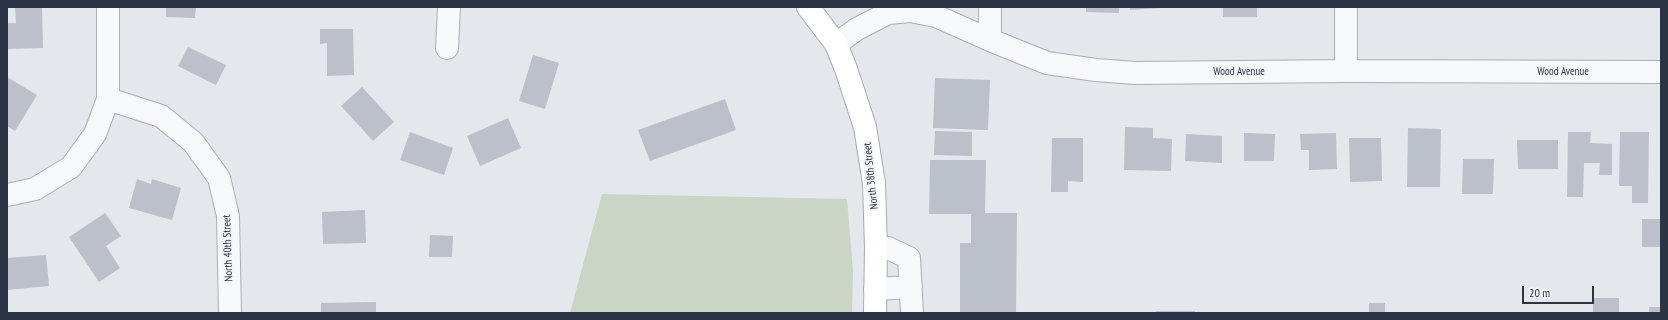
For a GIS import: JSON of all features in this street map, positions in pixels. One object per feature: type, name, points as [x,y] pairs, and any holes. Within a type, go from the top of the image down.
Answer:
[{"type":"main road","name":"North 38th Street","points":[[808,7],[836,44],[865,127],[874,183],[876,248],[875,313]]},
{"type":"street","points":[[7,195],[35,189],[71,167],[95,134],[108,99],[108,7]]},
{"type":"street","points":[[447,48],[449,7]]},
{"type":"street","points":[[990,7],[990,40]]},
{"type":"street","points":[[1346,7],[1346,71]]},
{"type":"street","name":"Wood Avenue","points":[[836,44],[857,30],[888,13],[910,11],[936,16],[990,40],[1048,63],[1096,70],[1135,73],[1346,71],[1661,72]]},
{"type":"street","name":"North 40th Street","points":[[108,99],[161,116],[194,142],[219,178],[228,216],[230,313]]},
{"type":"street","points":[[876,248],[888,248],[909,258],[912,313]]},
{"type":"street","points":[[875,289],[911,287]]},
{"type":"green space","points":[[602,194],[847,199],[853,271],[852,313],[570,313]]},
{"type":"building","points":[[15,7],[42,7],[43,48],[7,49],[7,23],[16,23]]},
{"type":"building","points":[[166,7],[196,7],[195,18],[166,17]]},
{"type":"building","points":[[1086,7],[1119,7],[1119,13],[1086,12]]},
{"type":"building","points":[[1130,7],[1162,7],[1162,8],[1130,10]]},
{"type":"building","points":[[1223,7],[1257,7],[1257,17],[1223,17]]},
{"type":"building","points":[[320,29],[353,29],[354,75],[327,76],[327,43],[320,44]]},
{"type":"building","points":[[188,47],[226,65],[216,85],[178,66]]},
{"type":"building","points":[[533,55],[559,63],[545,109],[519,101]]},
{"type":"building","points":[[7,77],[37,95],[15,131],[7,126]]},
{"type":"building","points":[[935,78],[990,80],[988,130],[933,128]]},
{"type":"building","points":[[362,87],[394,122],[373,141],[341,106]]},
{"type":"building","points":[[725,99],[736,130],[650,161],[638,130]]},
{"type":"building","points":[[508,118],[521,148],[480,166],[467,136]]},
{"type":"building","points":[[1125,127],[1153,128],[1153,138],[1172,139],[1171,171],[1124,170]]},
{"type":"building","points":[[1408,128],[1441,129],[1440,187],[1407,187]]},
{"type":"building","points":[[935,131],[972,132],[972,156],[934,155]]},
{"type":"building","points":[[410,132],[453,148],[444,175],[400,160]]},
{"type":"building","points":[[1568,132],[1591,132],[1590,143],[1612,144],[1612,175],[1599,175],[1600,163],[1584,163],[1583,197],[1567,197]]},
{"type":"building","points":[[1620,132],[1649,132],[1648,203],[1632,203],[1632,186],[1619,186]]},
{"type":"building","points":[[1244,133],[1275,134],[1274,161],[1244,161]]},
{"type":"building","points":[[1336,133],[1337,169],[1309,170],[1309,150],[1301,150],[1300,134]]},
{"type":"building","points":[[1186,134],[1222,136],[1222,163],[1185,161]]},
{"type":"building","points":[[1052,138],[1083,138],[1083,182],[1068,181],[1068,192],[1051,192]]},
{"type":"building","points":[[1349,138],[1381,138],[1382,181],[1350,182]]},
{"type":"building","points":[[1517,140],[1558,140],[1558,169],[1518,169]]},
{"type":"building","points":[[1463,159],[1494,159],[1493,194],[1462,194]]},
{"type":"building","points":[[930,160],[986,160],[985,213],[1017,213],[1016,313],[960,313],[960,243],[971,243],[971,214],[929,214]]},
{"type":"building","points":[[137,179],[151,184],[152,179],[181,188],[172,220],[129,208]]},
{"type":"building","points":[[365,210],[366,243],[323,244],[322,212]]},
{"type":"building","points":[[105,213],[121,236],[106,246],[120,268],[99,282],[69,237]]},
{"type":"building","points":[[1642,219],[1661,219],[1661,247],[1642,247]]},
{"type":"building","points":[[430,235],[453,236],[452,257],[429,257]]},
{"type":"building","points":[[46,255],[49,286],[7,290],[7,258]]},
{"type":"building","points":[[1593,298],[1619,298],[1619,313],[1593,313]]},
{"type":"building","points":[[376,302],[376,313],[321,313],[321,303]]},
{"type":"building","points":[[1369,303],[1385,303],[1385,313],[1369,313]]},
{"type":"building","points":[[1649,307],[1661,307],[1661,313],[1649,313]]},
{"type":"building","points":[[1156,311],[1195,311],[1195,313],[1156,313]]}]
